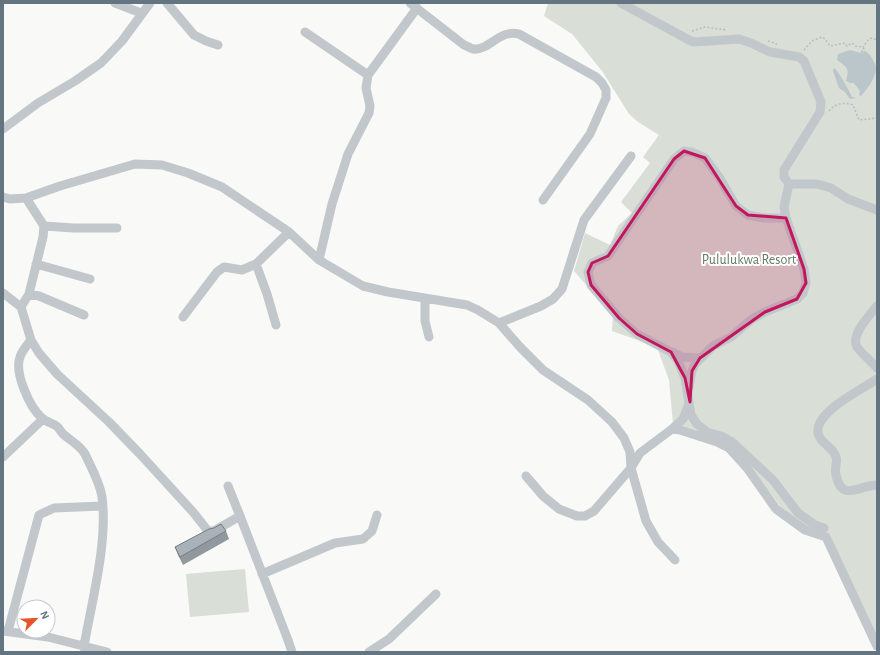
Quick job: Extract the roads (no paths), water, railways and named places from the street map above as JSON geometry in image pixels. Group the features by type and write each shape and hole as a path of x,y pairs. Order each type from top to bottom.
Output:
{"street":[{"path":"115,3 141,13"},
{"path":"3,129 38,103 75,81 101,62 122,40 150,3"},
{"path":"167,3 194,35 218,45"},
{"path":"621,3 694,42 739,39 751,42 770,52 799,57 804,61 821,102 820,112 784,170 784,177 789,184 784,207 786,218 804,270 806,283 803,293 797,299 770,309 752,319 731,337 712,346 700,358 692,371 689,386 691,414 697,424 707,432 721,436 732,442 773,480 798,513 815,525 824,528"},
{"path":"319,260 332,204 348,154 369,113 370,106 366,88 368,74 413,6 464,45 472,49 481,48 512,32 519,34 596,77 602,83 606,90 606,98 590,134 543,200"},
{"path":"304,32 368,74"},
{"path":"700,358 682,356 637,334 619,318 591,285 588,272 592,263 608,256 674,159 684,152 692,152 704,158 719,177 736,206 748,215 764,218 786,218"},
{"path":"499,323 541,306 553,299 562,289 584,220 631,156"},
{"path":"3,197 10,199 26,198 60,186 135,164 162,165 188,173 222,187 289,232 319,260 363,286 467,306 478,310 499,323 543,370 588,400 612,422 624,438 630,452 631,468 646,521 658,542 675,560"},
{"path":"789,184 817,184 831,188 848,199 877,210"},
{"path":"21,307 29,294 44,226 26,198"},
{"path":"44,226 117,228"},
{"path":"183,317 217,272 224,267 242,270 256,264 289,232"},
{"path":"36,264 90,280"},
{"path":"256,264 276,325"},
{"path":"3,293 21,307 31,340 39,353 58,374 109,422 140,454 193,512 208,531 214,531 240,516"},
{"path":"29,294 39,296 84,315"},
{"path":"425,298 425,321 429,337"},
{"path":"877,306 858,331 855,338 856,346 877,368"},
{"path":"31,340 19,359 19,368 23,386 32,407 43,419 59,428 79,446 84,453 100,489 104,530 84,649"},
{"path":"526,476 543,496 559,508 577,516 585,516 594,511 631,468 640,453 683,419 690,402 678,361 672,352"},
{"path":"877,379 840,402 824,416 819,424 818,432 820,440 833,451 836,458 835,473 843,490 849,492 867,486 877,485"},
{"path":"3,457 43,419"},
{"path":"672,429 680,430 717,442 729,448 747,468 776,509 804,530 826,537 877,646"},
{"path":"228,486 292,652"},
{"path":"102,506 54,508 39,515 5,631 48,637 84,649 107,652"},
{"path":"262,574 335,543 363,539 372,530 377,515"},
{"path":"371,652 389,639 436,594"}],"park label":[{"name":"Pululukwa Resort","path":"749,260"}]}
